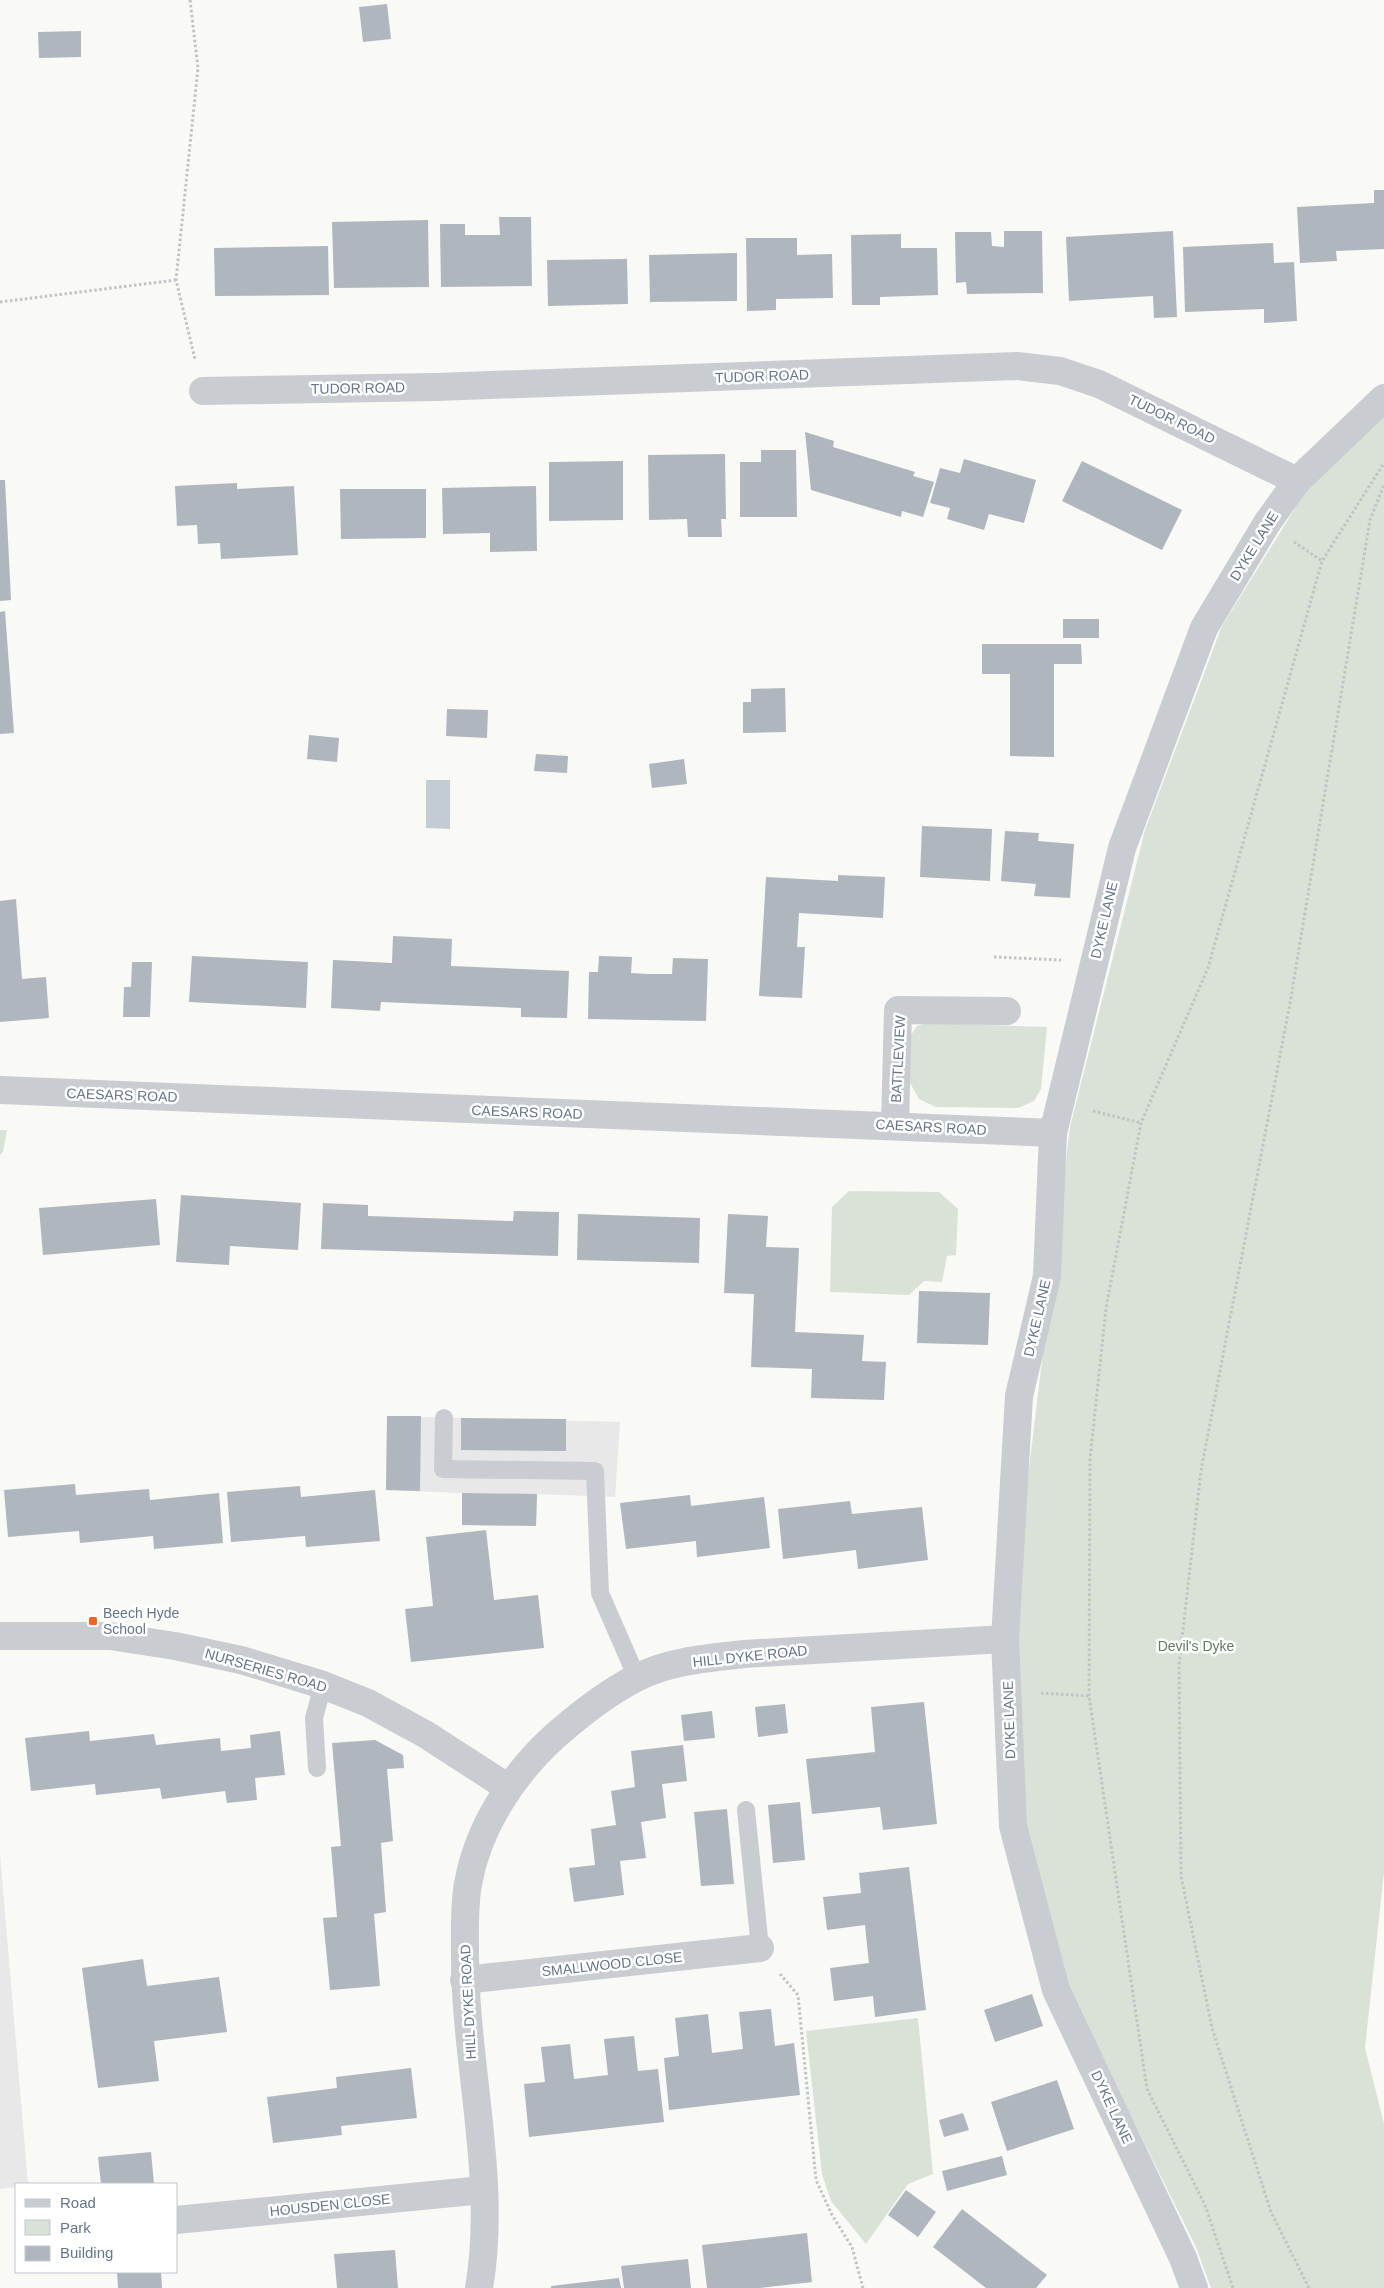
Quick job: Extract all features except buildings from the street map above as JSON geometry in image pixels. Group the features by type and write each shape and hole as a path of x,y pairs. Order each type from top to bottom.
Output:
{"street":[{"name":"TUDOR ROAD","path":"203,391 446,386 1017,366 1060,371 1099,384 1297,481"},
{"name":"DYKE LANE","path":"1194,2288 1183,2258 1056,1990 1013,1826 1005,1639 1019,1396 1047,1276 1054,1133 1122,848 1204,628 1267,523 1297,481 1384,398"},
{"name":"BATTLEVIEW","path":"895,1125 898,1010 1007,1011"},
{"name":"CAESARS ROAD","path":"0,1090 548,1113 895,1125 1054,1133"},
{"name":"NURSERIES ROAD","path":"0,1636 110,1636 176,1646 241,1660 323,1684 368,1703 425,1734 508,1787"},
{"name":"HILL DYKE ROAD","path":"479,2288 484,2237 483,2190 464,1980 465,1925 468,1884 477,1850 508,1787 544,1746 580,1714 636,1678 668,1666 720,1656 1005,1639"},
{"name":"SMALLWOOD CLOSE","path":"464,1980 760,1948"},
{"name":"HOUSDEN CLOSE","path":"178,2220 483,2190"}],"lane":[{"path":"444,1418 443,1469 595,1471 600,1592 636,1678"},
{"path":"317,1768 314,1718 323,1684"},
{"path":"746,1810 760,1948"}],"path":[{"path":"190,0 198,68 176,280 203,391"},
{"path":"0,302 176,280"},
{"path":"1233,2288 1205,2205 1147,2089 1089,1696 1090,1459 1106,1308 1141,1123 1208,968 1322,561 1384,462"},
{"path":"1309,2288 1271,2212 1212,2028 1181,1876 1180,1665 1201,1471 1290,1003 1370,520 1384,485"},
{"path":"994,957 1095,961"},
{"path":"1061,1104 1141,1123"},
{"path":"1008,1690 1089,1696"},
{"path":"760,1948 798,1995 816,2180 832,2214 852,2247 863,2288"}],"shaded area":[{"path":"426,780 450,780 450,829 426,828"},
{"path":"387,1416 620,1422 615,1497 537,1494 536,1526 462,1525 462,1493 386,1490"},
{"path":"0,1854 28,2183 15,2183 15,2187 0,2189"}],"green space":[{"name":"Devil's Dyke","path":"1384,408 1384,1872 1365,2048 1384,2124 1384,2288 1211,2288 1196,2247 1068,1989 1026,1822 1008,1644 1070,1127 1145,830 1222,626 1325,460"},
{"path":"926,1023 1047,1027 1041,1089 1034,1101 1018,1108 936,1107 919,1099 909,1081 911,1035 917,1026"},
{"path":"0,1130 7,1130 3,1152 0,1155"},
{"path":"849,1191 939,1192 958,1209 956,1255 947,1256 942,1282 924,1281 909,1295 830,1292 832,1207"},
{"path":"918,2018 933,2174 908,2184 866,2244 831,2201 822,2174 806,2031"}],"place":[{"name":"Beech Hyde School","path":"93,1621"}]}
